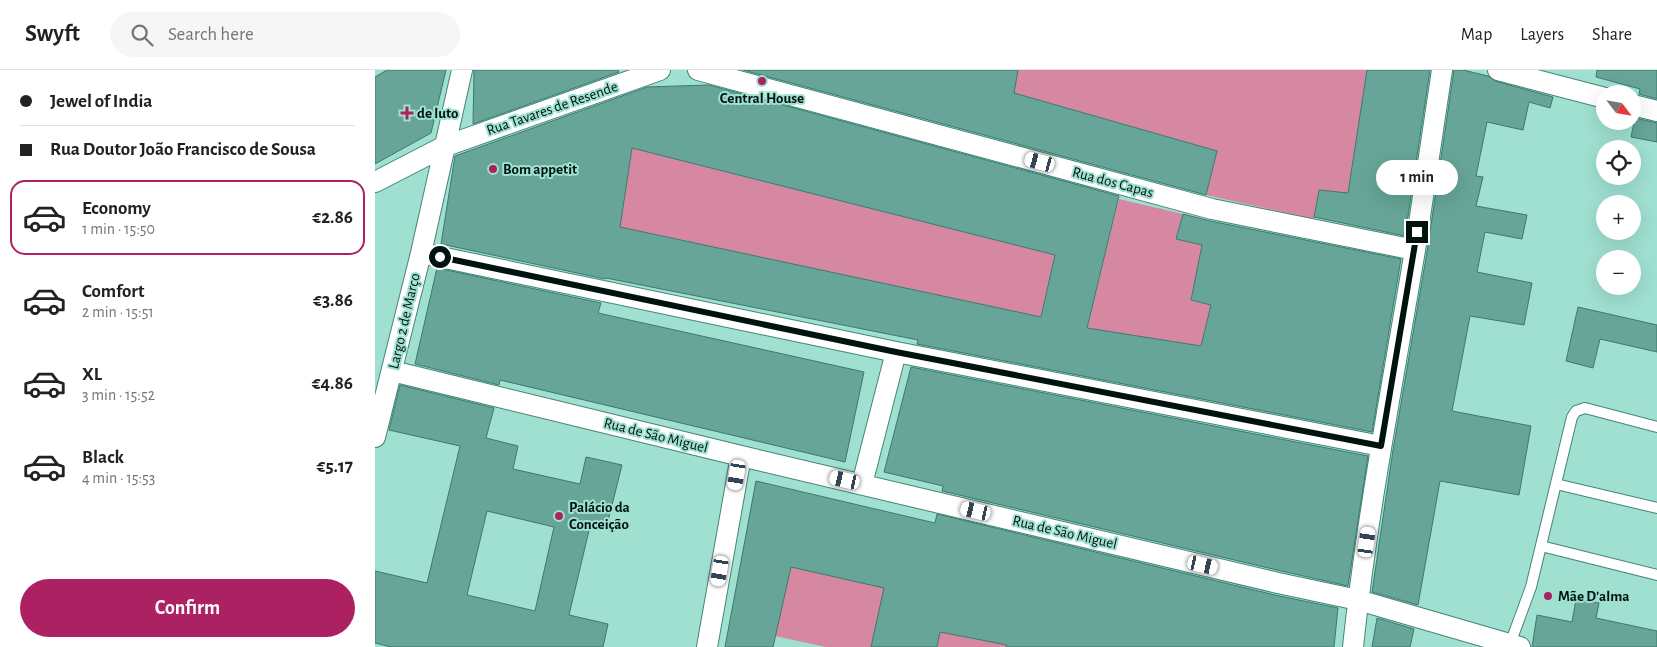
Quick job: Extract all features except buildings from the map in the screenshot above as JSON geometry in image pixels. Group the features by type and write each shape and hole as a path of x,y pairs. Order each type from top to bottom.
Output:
{"street":[{"name":"Largo 2 de Março","path":"375,437 421,253 443,147 462,70"},
{"name":"Rua Tavares de Resende","path":"375,182 443,147 660,70"},
{"name":"Rua dos Capas","path":"698,70 1212,209 1415,250"},
{"path":"1353,647 1358,600 1381,446 1415,250 1442,70"},
{"path":"1498,70 1596,96"},
{"path":"1641,107 1657,111"},
{"path":"421,253 896,352 1381,446"},
{"path":"862,484 896,352"},
{"name":"Rua de São Miguel","path":"393,371 741,456 1358,600 1515,646"},
{"path":"707,647 741,456"}],"lane":[{"path":"1515,646 1541,546 1571,416 1576,411 1585,408 1657,427"},
{"path":"1556,484 1657,508"},
{"path":"1541,546 1657,575"}],"shaded area":[{"path":"1018,70 1367,70 1348,193 1319,190 1314,219 1206,195 1217,151 1014,93"},
{"path":"632,148 1055,255 1041,317 620,227"},
{"path":"1119,199 1183,214 1176,239 1202,245 1191,299 1211,305 1201,346 1087,328"},
{"path":"891,558 871,647 826,647 775,636 791,567"},
{"path":"1013,613 1006,647 937,647 940,632 978,639"}],"place":[{"name":"Central House","path":"762,81"},
{"name":"de luto","path":"407,113"},
{"name":"Bom appetit","path":"493,169"},
{"name":"Palácio da Conceição","path":"559,516"},
{"name":"Mãe D’alma","path":"1548,596"}],"route":[{"path":"440,257 896,352 1381,446 1417,232"}]}
